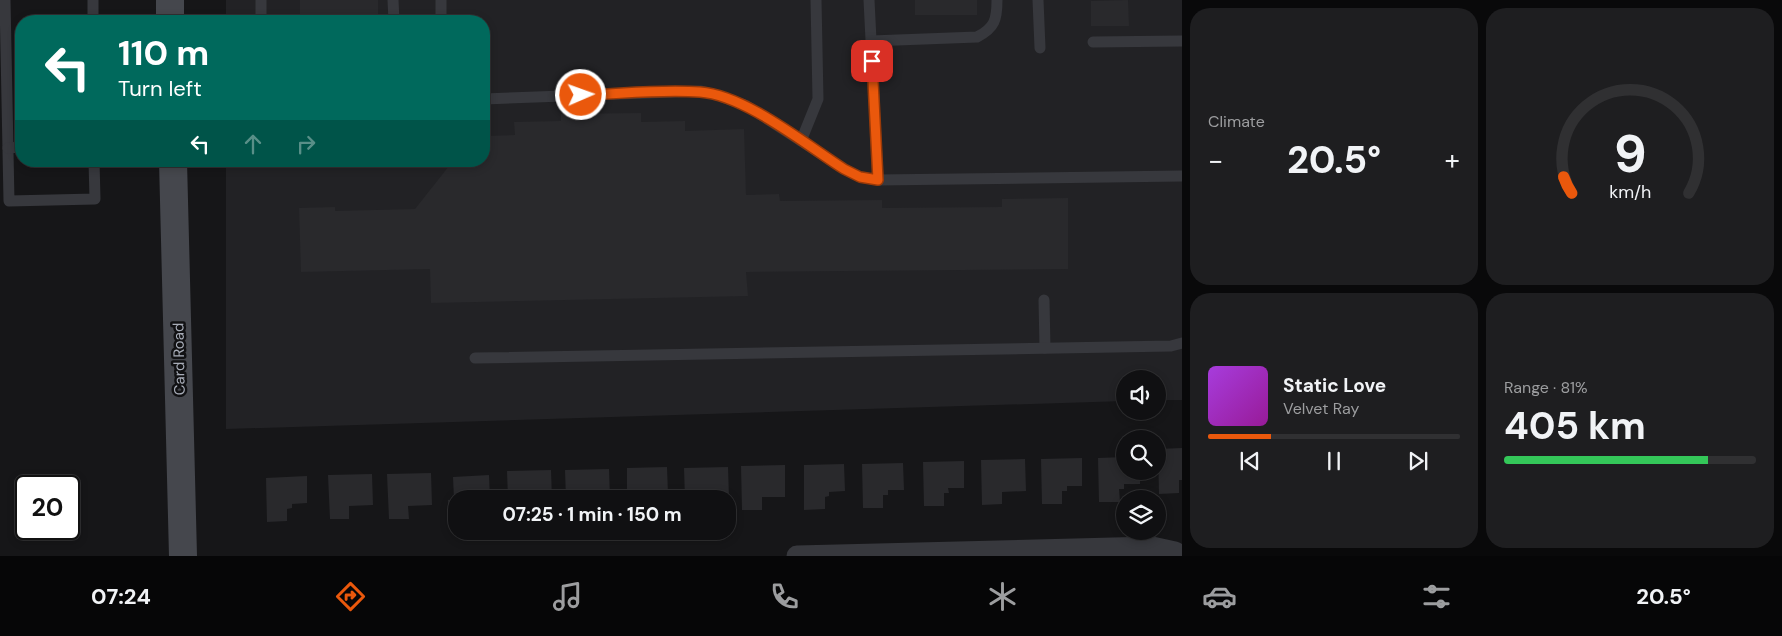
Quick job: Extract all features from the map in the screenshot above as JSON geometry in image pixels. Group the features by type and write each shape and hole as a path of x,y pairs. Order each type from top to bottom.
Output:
{"street":[{"path":"170,0 170,15"},
{"name":"Card Road","path":"174,167 183,556"},
{"path":"797,556 1152,547 1176,554"}],"lane":[{"path":"5,0 9,200 95,199 94,167"},
{"path":"93,0 93,15"},
{"path":"261,0 261,15"},
{"path":"393,0 394,15"},
{"path":"441,0 441,15"},
{"path":"801,141 818,99 816,0"},
{"path":"870,0 878,180"},
{"path":"871,41 977,37 988,30 997,16 997,0"},
{"path":"1038,0 1040,48"},
{"path":"1093,42 1182,41"},
{"path":"490,99 701,92 720,96 747,106 844,169 860,177 878,180 1182,176"},
{"path":"8,148 15,147"},
{"path":"1044,300 1045,348"},
{"path":"474,358 1171,346 1182,343"}],"shaded area":[{"path":"226,0 1182,0 1182,400 1166,400 1166,370 1116,370 1116,401 226,429 226,167 490,167 490,15 226,15"}],"building":[{"path":"300,0 378,0 378,15 300,15"},
{"path":"915,0 977,0 977,15 915,15"},
{"path":"1128,0 1129,26 1091,26 1091,1"},
{"path":"641,113 641,122 685,121 685,131 744,129 746,195 779,194 780,201 882,200 882,208 1002,207 1002,199 1068,198 1068,269 746,272 748,296 431,303 430,269 301,272 299,208 335,207 335,211 415,209 448,167 490,167 490,136 515,135 514,122 561,121 561,114"},
{"path":"1182,448 1182,480 1179,480 1179,493 1166,494 1166,490 1159,490 1159,480 1166,480 1166,449"},
{"path":"1116,457 1116,480 1140,480 1140,484 1124,484 1124,489 1116,490 1116,502 1099,502 1098,458"},
{"path":"1082,458 1082,486 1067,486 1067,491 1062,491 1062,504 1042,504 1041,459"},
{"path":"1025,459 1026,491 1002,492 1002,504 982,505 981,460"},
{"path":"964,461 964,488 948,488 949,493 944,493 944,506 924,506 923,462"},
{"path":"903,463 904,490 888,490 888,495 883,495 883,508 863,508 862,464"},
{"path":"844,464 845,491 829,492 829,496 825,497 825,509 804,510 804,465"},
{"path":"785,465 785,497 762,497 762,510 742,510 741,466"},
{"path":"667,467 668,490 627,490 627,468"},
{"path":"728,467 729,490 685,490 684,468"},
{"path":"609,469 610,490 566,490 565,470"},
{"path":"551,470 552,490 508,490 507,471"},
{"path":"431,473 432,505 408,506 409,519 389,519 387,474"},
{"path":"372,474 373,505 349,506 349,519 330,519 328,475"},
{"path":"489,475 490,490 454,490 453,477"},
{"path":"307,476 307,503 292,504 292,508 287,509 287,521 267,522 266,478"}],"route":[{"path":"581,95 701,92 720,96 747,106 844,169 860,177 878,180 872,61"}]}
